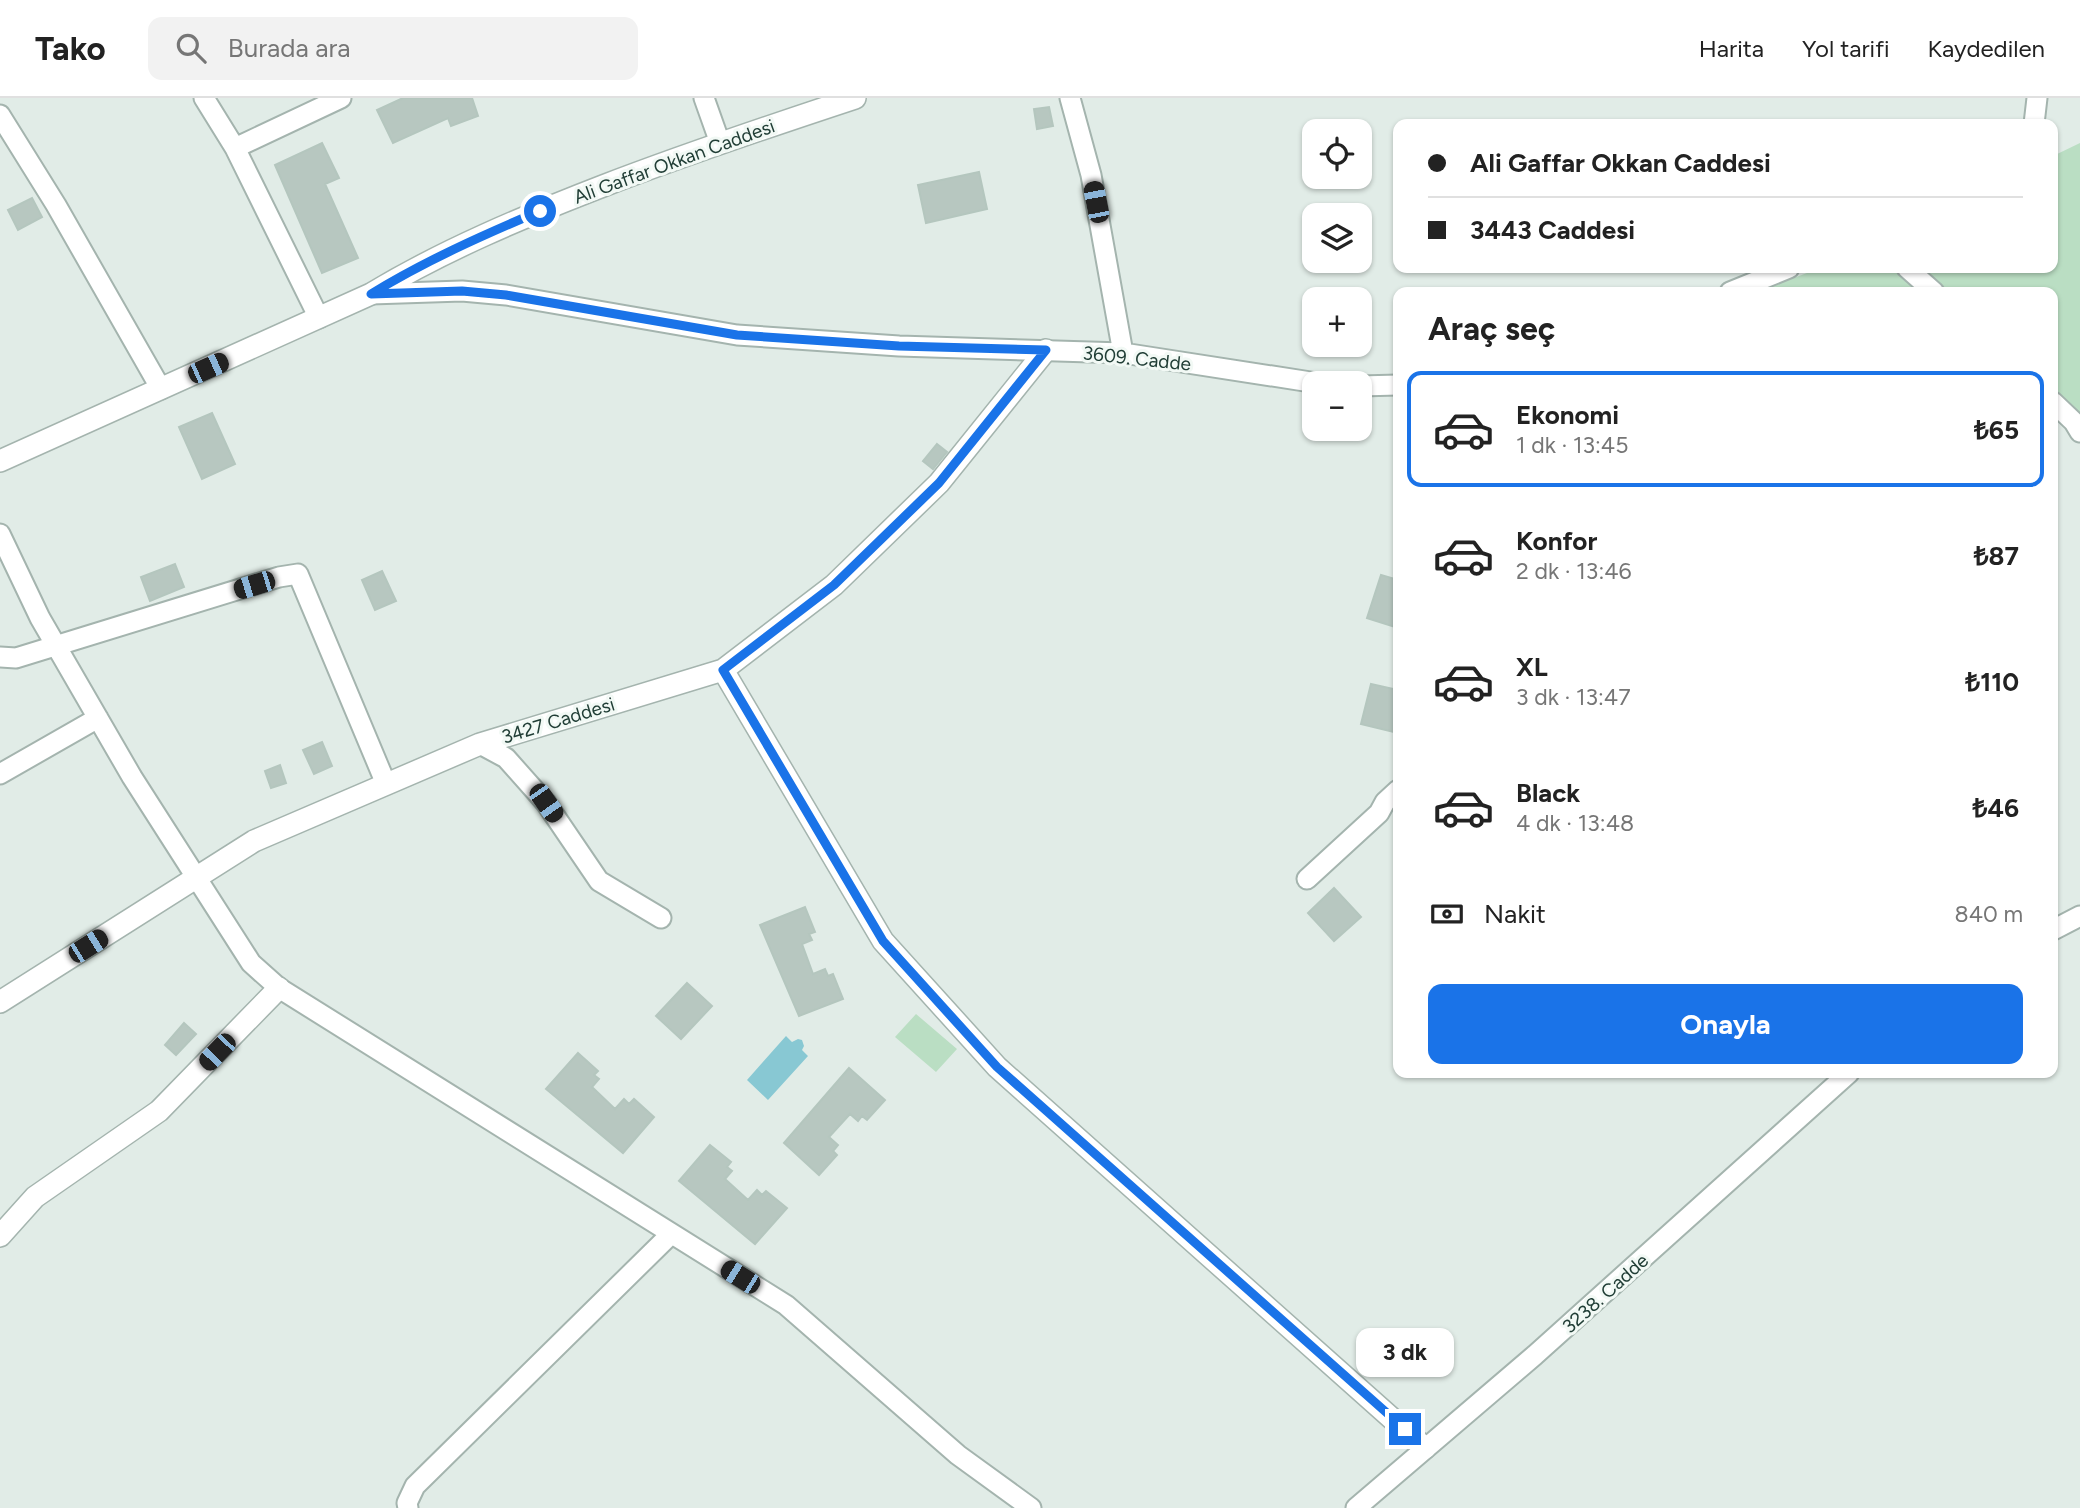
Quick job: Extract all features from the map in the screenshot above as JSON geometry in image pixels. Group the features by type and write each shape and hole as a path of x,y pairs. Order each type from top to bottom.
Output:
{"street":[{"path":"204,98 235,148 319,318"},
{"path":"235,148 341,98"},
{"path":"704,98 720,143"},
{"name":"Ali Gaffar Okkan Caddesi","path":"0,461 371,294 466,242 577,196 720,143 855,98"},
{"path":"1070,98 1091,175 1123,353"},
{"path":"2036,119 2037,98"},
{"path":"0,115 56,205 161,389"},
{"path":"1742,287 1777,273"},
{"path":"1913,273 1928,287"},
{"name":"3609. Cadde","path":"371,294 462,291 506,295 737,335 899,346 1123,353 1302,381"},
{"name":"3427 Caddesi","path":"0,1002 254,841 480,744 723,670 834,585 939,483 1046,350"},
{"path":"1372,386 1393,385"},
{"path":"2058,407 2080,432"},
{"path":"0,534 40,618 132,777 251,963 279,988 401,1066 530,1143 786,1305 958,1455 1031,1508"},
{"path":"0,657 16,658 279,577 298,574 386,784"},
{"path":"723,670 883,941 997,1067 1425,1448"},
{"path":"0,774 98,718"},
{"path":"480,744 506,758 546,803 599,881 661,918"},
{"path":"1307,879 1379,813 1393,795"},
{"path":"2058,927 2080,916"},
{"path":"0,1236 36,1197 159,1111 279,988"},
{"name":"3238. Cadde","path":"1356,1508 1535,1355 1843,1078"},
{"path":"408,1508 407,1503 415,1486 671,1234"}],"green space":[{"path":"2080,143 2080,417 2058,396 2058,287 1941,287 1925,273 2058,273 2058,154"},
{"path":"1807,273 1903,273 1918,287 1770,287"},
{"path":"916,1014 957,1049 936,1072 895,1037"}],"water":[{"path":"786,1036 792,1042 802,1040 802,1050 808,1056 768,1100 747,1080"}],"building":[{"path":"403,98 472,98 478,116 451,126 448,118 393,143 377,110"},
{"path":"1049,107 1053,126 1037,129 1034,109"},
{"path":"322,143 339,178 325,184 358,258 322,273 275,165"},
{"path":"979,172 987,209 926,223 918,185"},
{"path":"32,198 42,217 18,230 8,210"},
{"path":"212,413 235,464 202,479 179,427"},
{"path":"937,444 947,452 933,469 923,461"},
{"path":"175,564 184,587 150,601 141,577"},
{"path":"382,571 396,601 375,610 362,580"},
{"path":"1381,575 1393,579 1393,626 1367,618"},
{"path":"1371,684 1393,689 1393,732 1361,724"},
{"path":"322,742 332,766 314,774 303,750"},
{"path":"280,765 286,783 271,788 265,771"},
{"path":"1334,888 1361,917 1334,941 1308,913"},
{"path":"805,907 815,932 809,934 812,940 802,944 813,974 825,969 828,976 833,974 843,999 799,1016 760,925"},
{"path":"687,983 712,1006 681,1039 656,1016"},
{"path":"184,1023 196,1034 176,1055 165,1045"},
{"path":"578,1053 598,1071 594,1075 599,1079 592,1087 615,1109 624,1099 629,1104 634,1099 654,1117 623,1153 546,1089"},
{"path":"849,1068 885,1100 867,1120 862,1116 858,1121 850,1114 829,1137 838,1145 833,1151 837,1155 819,1175 784,1143"},
{"path":"710,1145 731,1162 727,1167 732,1171 725,1179 748,1200 757,1190 762,1195 766,1191 787,1208 755,1244 679,1181"}],"route":[{"path":"540,211 466,242 371,294 462,291 506,295 737,335 899,346 1046,350 939,483 834,585 723,670 883,941 997,1067 1405,1429"}]}
